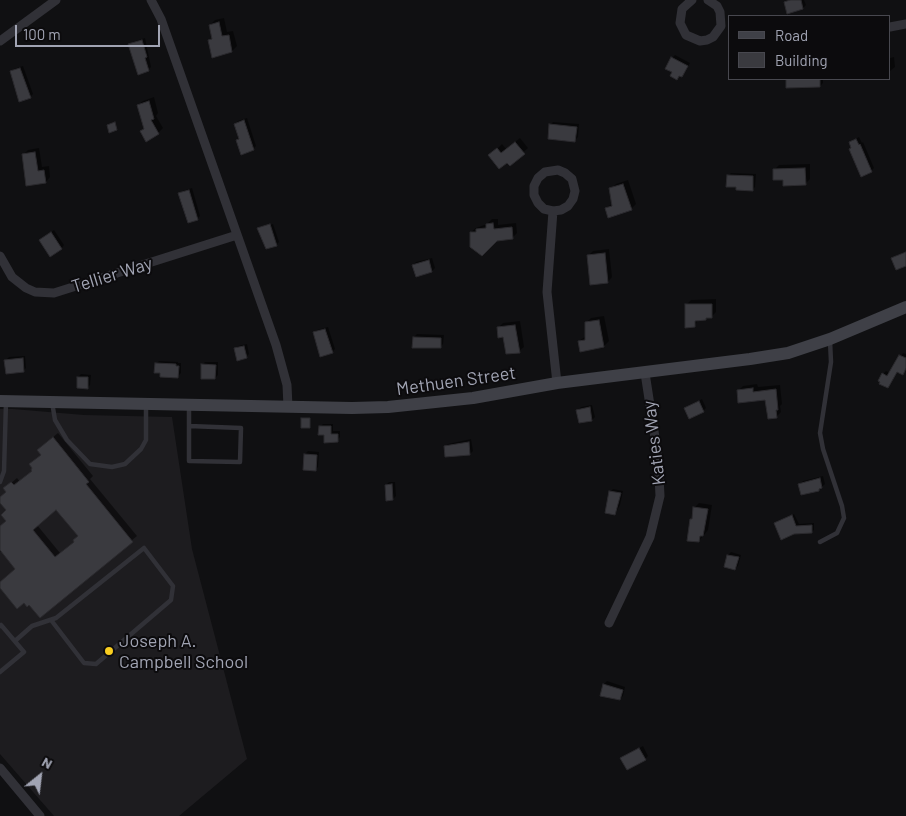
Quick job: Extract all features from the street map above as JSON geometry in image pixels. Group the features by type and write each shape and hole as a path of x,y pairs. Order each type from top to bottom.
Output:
{"street":[{"path":"0,41 56,0"},
{"path":"151,0 161,19 282,364 287,386 288,407"},
{"path":"692,0 682,9 680,23 686,36 693,39 707,40 725,27 717,6 708,0"},
{"path":"891,26 906,24"},
{"path":"558,170 572,179 575,191 573,199 568,206 553,212 544,209 538,203 534,195 534,186 544,172 558,170"},
{"path":"553,212 547,292 557,383"},
{"name":"Tellier Way","path":"0,256 12,277 26,288 36,292 54,293 237,235"},
{"name":"Methuen Street","path":"3,401 288,407 388,407 473,398 557,383 788,353 830,340 906,307"},
{"name":"Katies Way","path":"609,623 650,537 660,496 658,458 645,372"},
{"path":"0,768 40,816"}],"lane":[{"path":"820,542 837,533 844,518 842,506 823,450 820,433 831,362 830,340"},
{"path":"0,482 4,471 3,401"},
{"path":"51,401 55,420 67,440 90,464 112,467 126,464 144,445 146,440 146,403"},
{"path":"189,404 189,426 189,461 240,462 241,428 189,426"},
{"path":"15,641 32,626 50,620 56,618 144,548 173,586 171,600 96,664 84,663 50,620"},
{"path":"0,626 2,625 24,652 0,672"}],"shaded area":[{"name":"Joseph A. Campbell School","path":"0,409 84,415 172,417 192,549 247,759 179,816 54,816 0,754"}],"building":[{"path":"801,0 803,9 787,14 784,2"},
{"path":"219,22 222,36 229,35 232,52 212,58 208,40 212,39 209,25"},
{"path":"142,40 149,71 138,75 128,44"},
{"path":"671,57 688,66 682,77 679,76 677,80 670,76 672,72 665,69"},
{"path":"20,68 31,98 19,102 10,71"},
{"path":"786,80 820,80 820,87 786,88"},
{"path":"149,101 154,119 151,120 159,134 146,142 140,131 144,129 137,105"},
{"path":"244,120 254,150 241,155 236,140 239,139 234,124"},
{"path":"115,122 117,130 109,133 107,125"},
{"path":"549,124 577,127 575,142 548,139"},
{"path":"856,139 872,172 861,177 849,149 851,148 849,142"},
{"path":"515,142 525,154 510,166 507,163 499,169 488,155 497,148 501,153"},
{"path":"35,152 38,171 44,170 46,183 26,186 22,154"},
{"path":"805,168 806,185 783,186 783,180 773,180 773,169"},
{"path":"727,175 753,176 753,191 736,190 736,187 726,187"},
{"path":"623,184 632,210 608,218 605,208 612,206 609,188"},
{"path":"189,190 198,220 188,223 178,193"},
{"path":"493,223 494,229 512,227 513,239 497,241 482,256 470,247 470,232 476,232 476,229 486,228 486,224"},
{"path":"270,224 277,246 266,249 257,228"},
{"path":"51,232 62,249 50,257 39,240"},
{"path":"906,252 906,266 896,270 891,258"},
{"path":"605,253 608,283 590,285 587,255"},
{"path":"429,260 432,272 416,277 412,265"},
{"path":"685,304 712,304 712,318 695,321 695,327 685,328"},
{"path":"599,320 604,347 580,352 578,341 585,340 585,322"},
{"path":"515,325 520,353 506,354 503,337 498,338 497,327"},
{"path":"325,329 333,353 320,357 313,332"},
{"path":"413,337 441,338 441,348 412,348"},
{"path":"244,346 247,358 237,361 234,348"},
{"path":"899,355 906,358 906,368 903,375 897,372 888,388 879,384 880,382 878,381 882,373 887,376"},
{"path":"23,358 24,372 6,374 4,360"},
{"path":"155,363 176,364 176,366 179,366 178,378 160,377 160,373 154,373"},
{"path":"201,364 216,365 215,379 201,379"},
{"path":"77,377 88,377 88,389 77,388"},
{"path":"753,388 753,392 776,389 777,418 768,419 765,400 738,403 737,390"},
{"path":"699,401 704,412 689,419 684,408"},
{"path":"590,407 592,421 579,423 576,410"},
{"path":"301,418 310,418 310,428 301,428"},
{"path":"319,426 331,426 331,434 338,434 338,442 324,443 324,435 318,435"},
{"path":"53,437 89,482 86,484 133,542 40,618 29,605 27,607 24,603 17,609 0,588 0,582 15,569 0,550 0,526 6,521 1,515 6,510 0,503 0,497 6,492 3,488 11,482 14,485 32,471 29,464 41,455 37,450","holes":["56,510 78,536 73,540 74,542 55,557 33,530"]},
{"path":"469,442 470,455 445,457 444,446"},
{"path":"304,454 317,455 316,471 303,470"},
{"path":"820,478 822,488 819,491 801,495 798,484"},
{"path":"392,484 393,500 386,501 385,485"},
{"path":"609,491 621,493 615,515 605,513"},
{"path":"693,507 708,509 703,536 700,536 699,542 687,541"},
{"path":"792,515 796,526 812,525 812,533 794,534 781,540 774,523"},
{"path":"727,555 739,557 735,570 724,567"},
{"path":"603,684 623,690 620,700 600,696"},
{"path":"639,748 646,760 627,770 620,758"}],"place":[{"name":"Joseph A. Campbell School","path":"109,651"}]}
